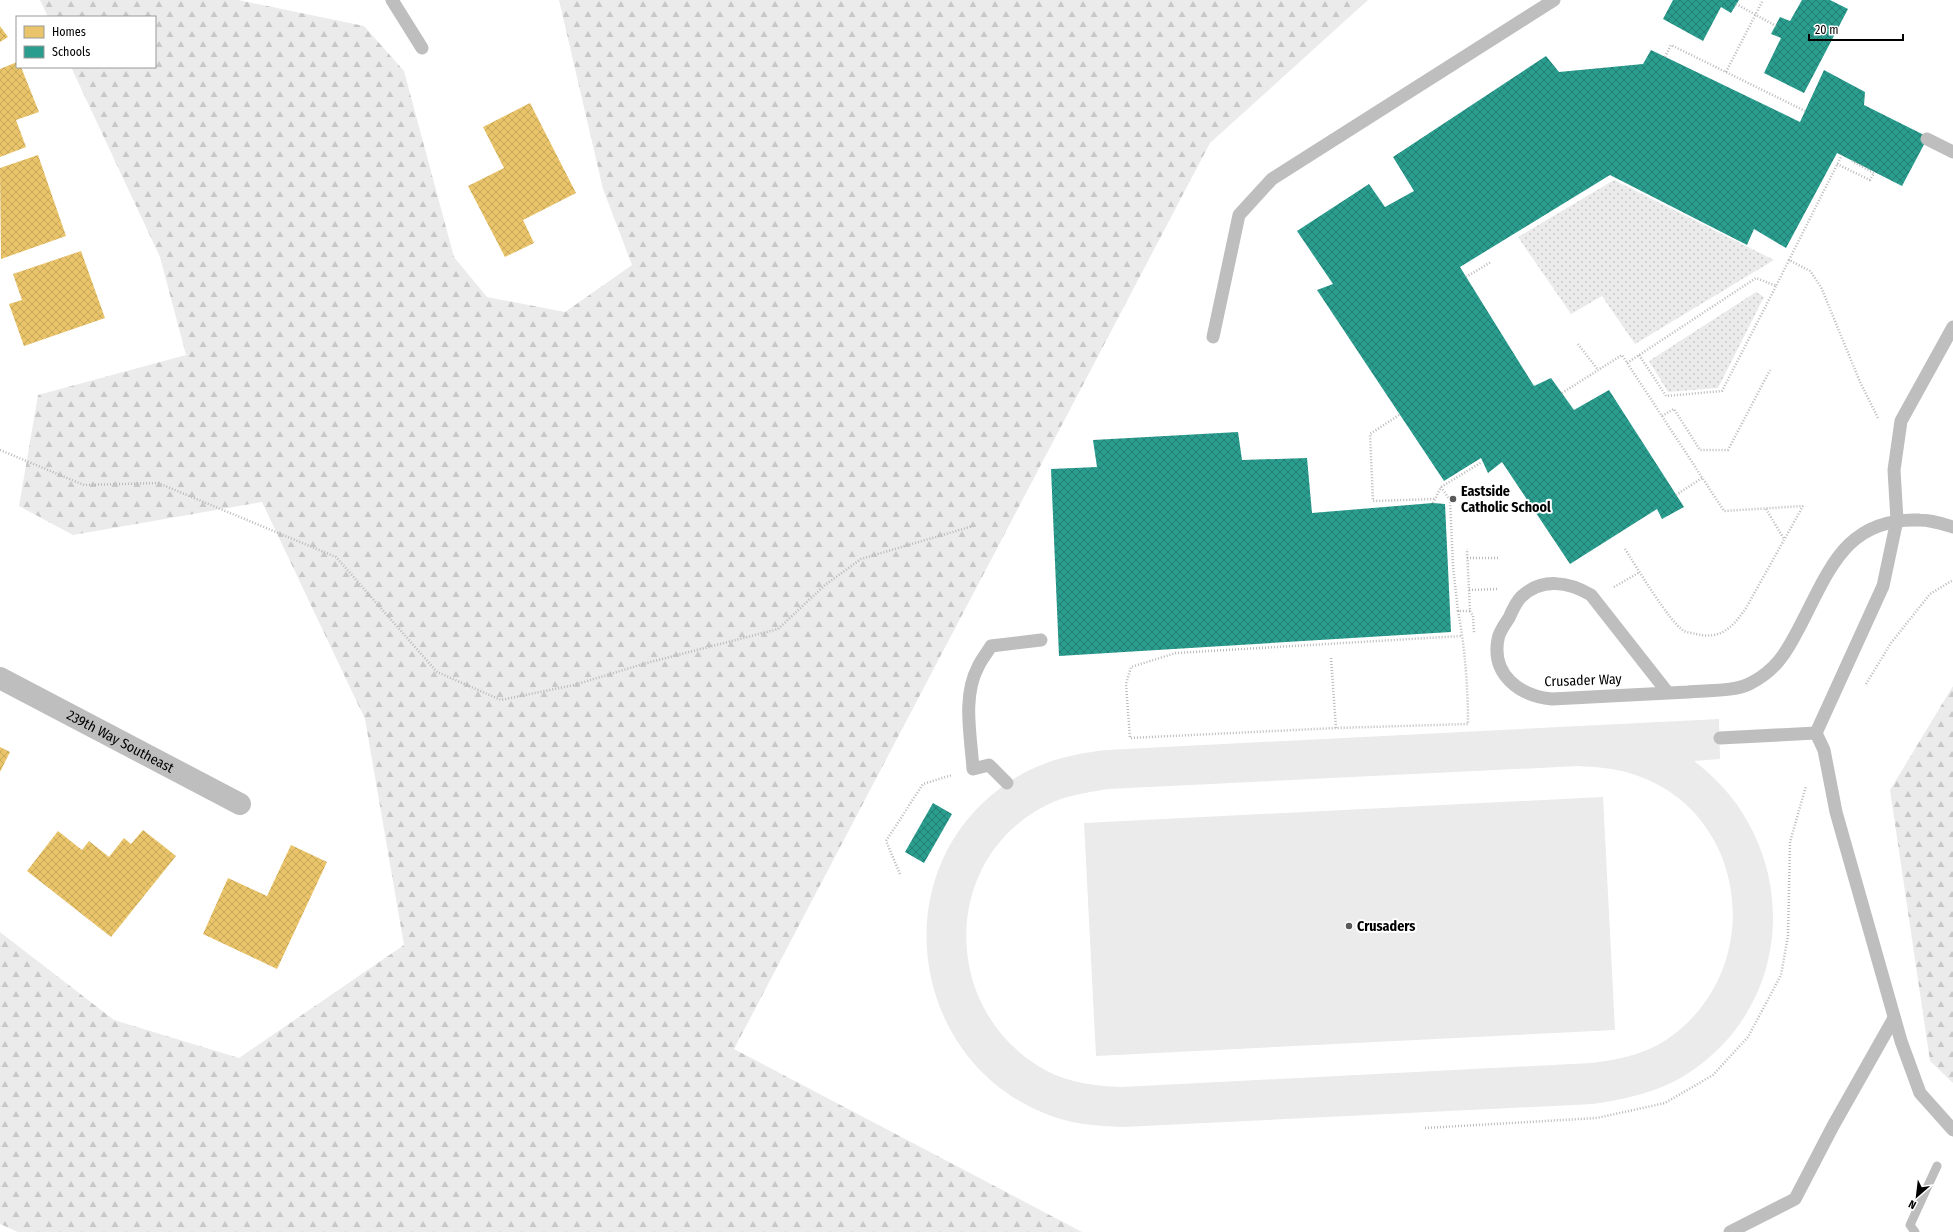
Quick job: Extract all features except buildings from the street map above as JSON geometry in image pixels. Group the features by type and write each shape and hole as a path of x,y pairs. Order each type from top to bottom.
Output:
{"street":[{"name":"239th Way Southeast","path":"0,678 240,804"}],"lane":[{"path":"392,0 422,48"},
{"path":"1213,336 1239,215 1272,179 1554,0"},
{"path":"1927,139 1953,152"},
{"path":"1953,327 1901,421 1894,470 1897,520 1883,586 1816,733 1824,750 1836,812 1894,1018 1920,1093 1953,1130"},
{"name":"Crusader Way","path":"1668,693 1591,595 1578,587 1563,583 1547,583 1532,588 1520,597 1498,638 1497,654 1502,669 1510,682 1522,692 1536,697 1552,699 1668,693 1737,687 1749,684 1770,672 1786,653 1835,560 1851,541 1872,527 1897,520 1922,520 1953,527"},
{"path":"1007,783 989,765 974,769 969,714 970,695 977,667 991,646 1041,640"},
{"path":"1720,738 1816,733"},
{"path":"1730,1232 1795,1199 1833,1126 1894,1018"}],"path":[{"path":"1726,72 1763,0"},
{"path":"1736,4 1776,26"},
{"path":"1665,57 1671,46 1805,111"},
{"path":"1639,355 1666,396 1722,391 1842,155"},
{"path":"1837,164 1870,180 1874,173 1852,161"},
{"path":"1789,260 1810,271 1821,287 1860,382 1880,424"},
{"path":"1466,277 1491,262"},
{"path":"1627,363 1756,278 1776,286"},
{"path":"1578,344 1598,370"},
{"path":"1562,393 1622,355 1724,511 1803,506 1746,608 1738,620 1717,636 1703,636 1684,631 1673,620 1625,549"},
{"path":"1662,416 1674,409 1700,450 1728,450 1770,370"},
{"path":"1400,414 1370,434 1373,501 1435,499"},
{"path":"0,450 84,485 158,483 336,557 437,672 501,700 574,685 643,664 778,628 825,585 860,559 973,526"},
{"path":"1433,503 1441,487 1482,462"},
{"path":"1676,495 1702,478"},
{"path":"1441,487 1450,500 1453,566 1461,636 1468,699 1468,724 1336,728 1130,738 1126,684 1130,667 1176,653 1461,636"},
{"path":"1766,509 1785,539"},
{"path":"1467,549 1470,611 1473,616 1475,639"},
{"path":"1467,558 1498,558"},
{"path":"1612,588 1640,572"},
{"path":"1864,687 1891,643 1930,594 1953,580"},
{"path":"1469,590 1500,589"},
{"path":"1458,611 1470,611"},
{"path":"1331,658 1336,728"},
{"path":"1425,1128 1597,1118 1665,1103 1713,1075 1748,1037 1781,976 1788,936 1790,842 1812,766 1824,750"},
{"path":"900,874 886,841 923,784 974,769"}],"green space":[{"path":"40,0 238,0 364,26 404,71 454,257 487,297 565,312 632,265 603,189 559,0 1368,0 1210,143 734,1049 1082,1232 18,1232 0,1224 0,932 114,1020 239,1058 404,945 365,719 262,502 73,535 19,506 38,395 186,355 160,257 71,68 156,68 156,16 48,16"},
{"path":"1614,180 1774,260 1635,344 1602,296 1571,314 1518,237"},
{"path":"1756,292 1764,297 1718,388 1668,392 1649,361"},
{"path":"1953,686 1953,1083 1930,1061 1890,790"},
{"path":"1719,719 1720,759 1694,761 1729,794 1754,833 1768,876 1773,920 1767,964 1751,1005 1724,1043 1687,1074 1665,1086 1618,1100 1593,1104 1123,1127 1082,1124 1057,1118 1007,1093 968,1057 942,1012 928,963 928,912 942,862 969,817 1012,780 1023,773 1057,759 1106,750","holes":["1578,766 1623,771 1670,792 1700,820 1721,855 1732,894 1731,934 1721,974 1699,1010 1666,1040 1648,1050 1620,1058 1591,1063 1121,1087 1102,1086 1073,1081 1045,1070 1009,1043 984,1009 970,970 966,930 973,890 991,854 1019,823 1058,800 1083,793 1108,789"]},
{"name":"Crusaders","path":"1603,797 1615,1030 1096,1056 1084,823"}],"waterway":[{"path":"1915,1232 1910,1225 1937,1166"}],"place":[{"name":"Eastside Catholic School","path":"1453,499"},
{"name":"Crusaders","path":"1349,926"}]}
